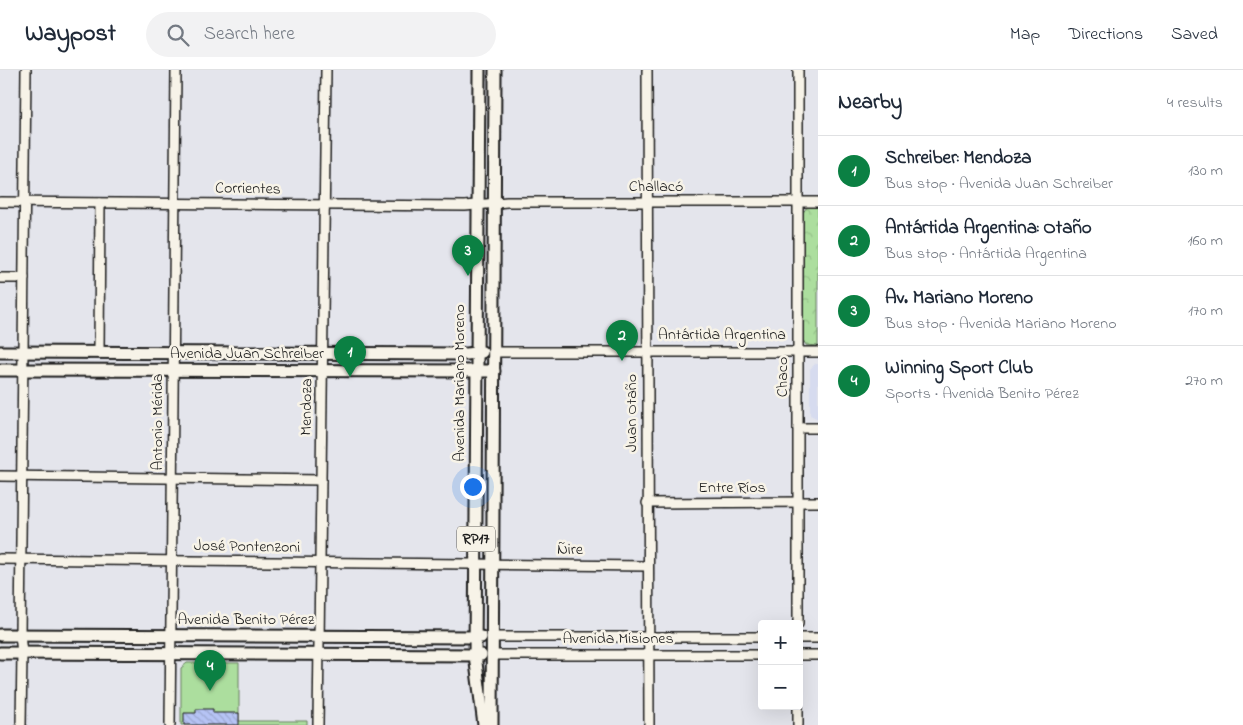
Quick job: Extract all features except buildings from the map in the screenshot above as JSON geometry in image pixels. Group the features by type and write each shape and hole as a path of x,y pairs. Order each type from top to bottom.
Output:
{"main road":[{"name":"Avenida Mariano Moreno","path":"479,70 475,654 484,725"},
{"name":"Avenida Mariano Moreno","path":"492,725 496,70"},
{"name":"Avenida Juan Schreiber","path":"0,352 477,353"},
{"name":"Antártida Argentina","path":"477,353 494,352"},
{"name":"Avenida Juan Schreiber","path":"0,370 494,371"},
{"name":"Avenida Benito Pérez","path":"0,635 492,637"},
{"name":"Avenida Benito Pérez","path":"0,653 475,654"},
{"name":"Avenida Misiones","path":"475,654 492,655"}],"street":[{"path":"21,725 22,653 20,635 26,70"},
{"name":"Antonio Mérida","path":"170,725 176,70"},
{"name":"Mendoza","path":"318,725 326,70"},
{"name":"Juan Otaño","path":"647,70 647,655 649,725"},
{"name":"Chaco","path":"798,70 798,620"},
{"name":"Corrientes","path":"0,202 478,206 495,203"},
{"name":"Challacó","path":"495,203 818,202"},
{"path":"99,351 100,203"},
{"path":"0,278 24,278"},
{"name":"Antártida Argentina","path":"494,352 818,352"},
{"path":"798,428 818,428"},
{"path":"0,476 321,480"},
{"name":"Entre Ríos","path":"647,503 818,502"},
{"name":"José Pontenzoni","path":"0,559 493,564"},
{"name":"Ñire","path":"493,564 647,566"},
{"name":"Avenida Misiones","path":"492,637 758,638"},
{"path":"803,638 818,638"},
{"name":"Avenida Misiones","path":"492,655 758,655"},
{"path":"803,655 818,655"},
{"path":"798,710 798,725"}],"shaded area":[{"path":"815,364 818,364 818,419 810,415 810,369"}],"green space":[{"path":"807,207 818,207 818,346 806,345 803,340 802,214"},
{"path":"187,663 239,663 239,721 307,721 307,725 181,725 181,668"}],"place":[{"name":"Av. Mariano Moreno","path":"468,276"},
{"name":"Antártida Argentina: Otaño","path":"622,361"},
{"name":"Schreiber: Mendoza","path":"350,377"},
{"name":"Winning Sport Club","path":"210,691"}]}
